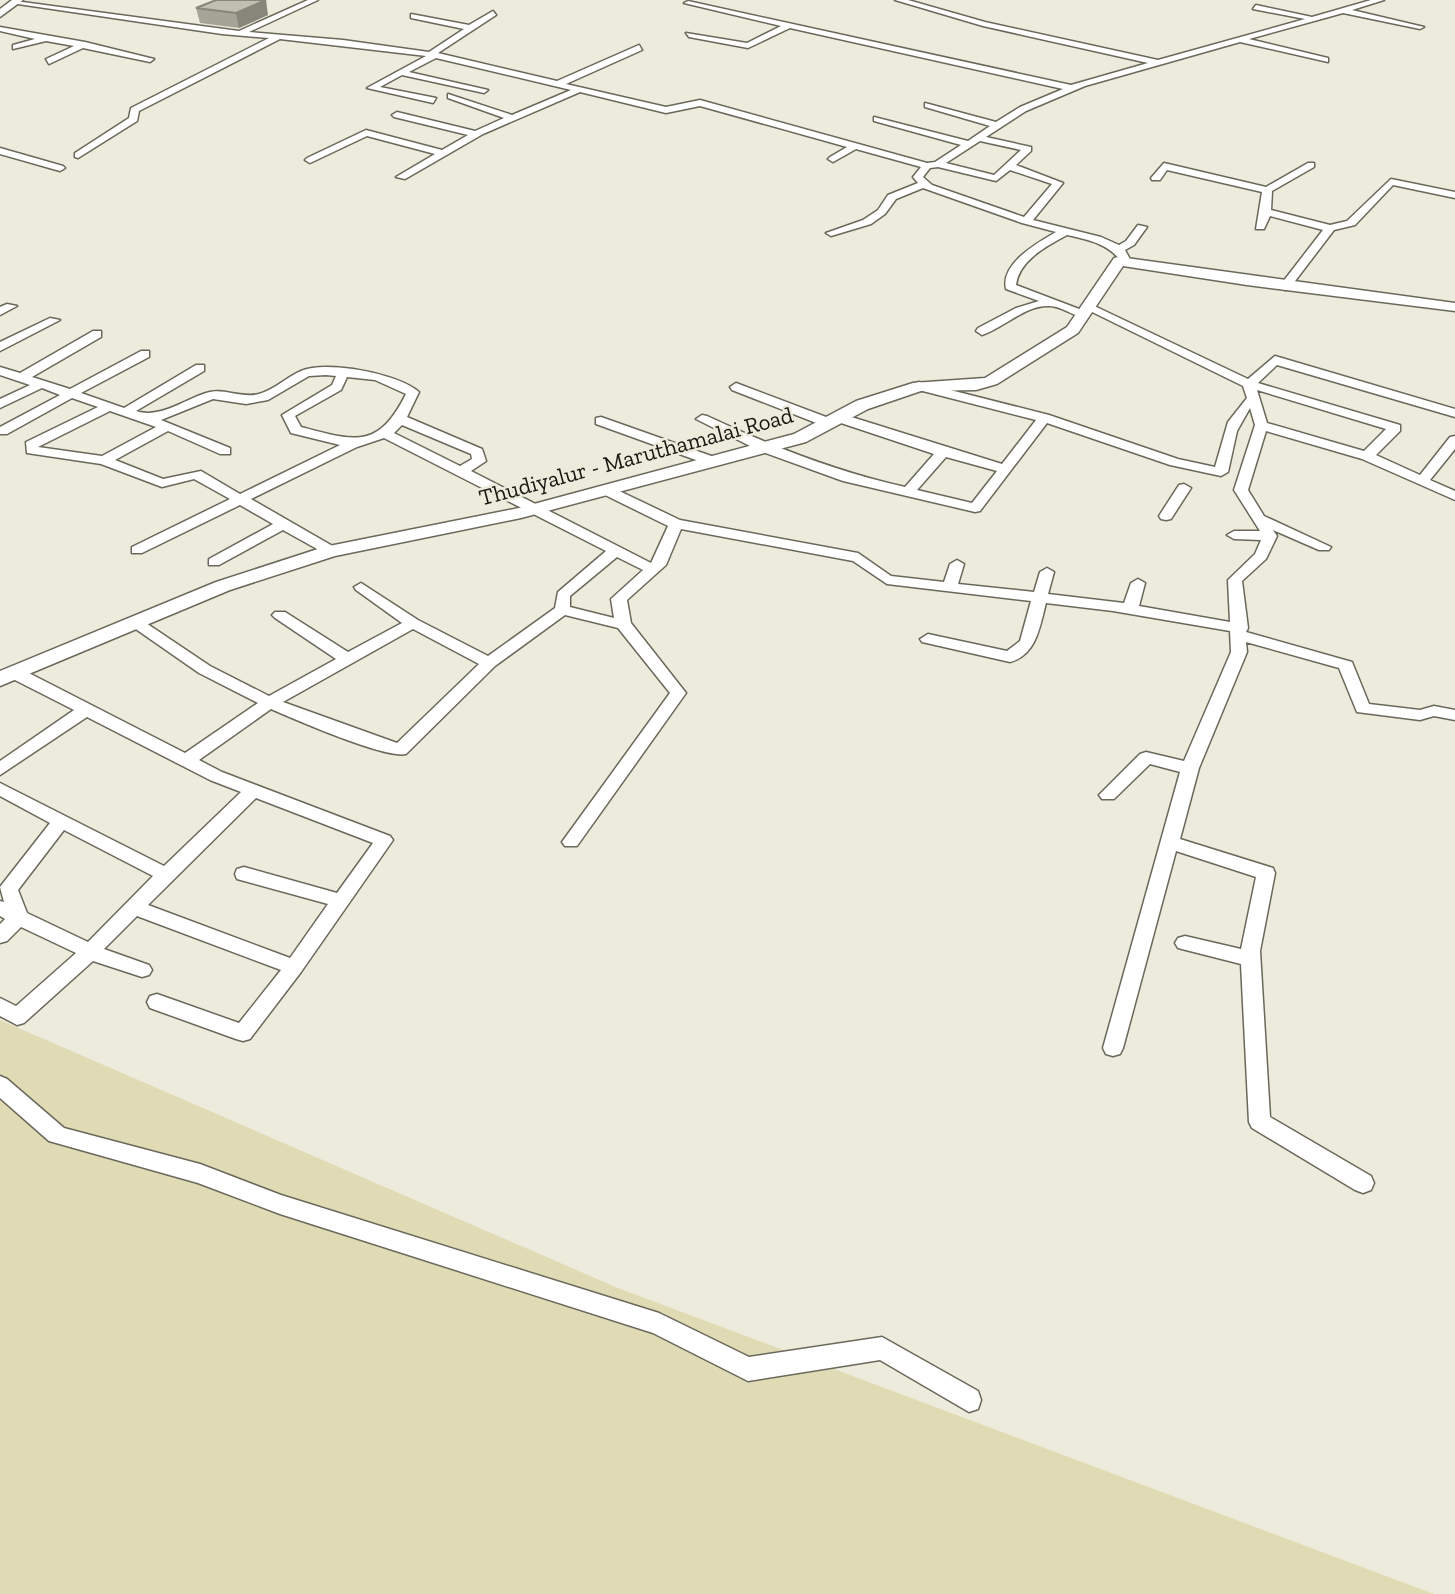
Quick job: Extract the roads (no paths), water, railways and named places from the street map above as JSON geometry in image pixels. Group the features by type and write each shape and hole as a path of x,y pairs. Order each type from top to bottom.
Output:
{"main road":[{"path":"0,14 16,1"},
{"path":"1123,255 1285,286 1455,307"},
{"name":"Thudiyalur - Maruthamalai Road","path":"8,676 223,586 331,551 537,509 765,448 800,438 862,405 919,386 976,385 990,381 1073,330 1123,255"}],"street":[{"path":"239,33 314,0"},
{"path":"900,0 982,24 1108,49 1156,62"},
{"path":"1343,0 1364,4"},
{"path":"1142,227 1123,255 1066,230 1026,220 924,184 918,177 1023,109 1071,88 1380,0"},
{"path":"16,1 239,33 343,42 433,55 666,110 700,103 992,178 1011,167 1028,149 979,138"},
{"path":"688,2 1071,88"},
{"path":"1256,7 1312,18"},
{"path":"1340,11 1420,27"},
{"path":"433,100 372,88 404,73 493,13"},
{"path":"414,16 471,28"},
{"path":"689,35 748,46 792,24"},
{"path":"0,29 150,59"},
{"path":"1265,33 1288,39"},
{"path":"16,47 50,37"},
{"path":"78,155 134,119 134,110 278,37"},
{"path":"1241,40 1325,60"},
{"path":"1299,43 1334,52"},
{"path":"49,61 85,44"},
{"path":"558,84 639,48"},
{"path":"404,73 484,90"},
{"path":"401,177 440,152 578,90"},
{"path":"451,96 512,118"},
{"path":"928,104 998,126"},
{"path":"397,115 477,134"},
{"path":"877,119 969,145"},
{"path":"310,160 366,134 440,152"},
{"path":"833,159 856,145"},
{"path":"0,151 60,168"},
{"path":"1156,178 1164,166 1267,190 1311,165"},
{"path":"1011,167 1058,183 1026,220"},
{"path":"1266,212 1330,228 1351,223 1391,182 1455,195"},
{"path":"831,233 853,229 886,211 892,197 924,184"},
{"path":"1260,227 1266,212 1267,190"},
{"path":"1285,286 1330,228"},
{"path":"1066,230 1038,247 1010,280 1010,287 1046,303 1086,310 1251,391 1395,428 1367,456"},
{"path":"982,331 1020,310 1046,303"},
{"path":"0,347 54,320"},
{"path":"22,378 97,334"},
{"path":"2,431 145,354"},
{"path":"919,386 1044,418 1175,462 1221,472 1228,436 1241,407 1275,360 1455,413"},
{"path":"126,412 200,368"},
{"path":"0,371 167,426 225,451"},
{"path":"149,420 212,395 246,400 264,397 306,373 344,373 377,377 413,392 400,419 386,434"},
{"path":"344,373 337,387 288,415 296,430 352,444"},
{"path":"0,404 41,384"},
{"path":"736,387 834,420 1004,469"},
{"path":"1251,391 1261,425 1241,490 1270,536"},
{"path":"109,407 31,445 32,450 104,460 162,483 197,474 331,551"},
{"path":"702,419 765,448 848,478 975,508 1004,469 1022,452 1044,418"},
{"path":"400,419 477,452 479,461 461,471"},
{"path":"601,421 712,461"},
{"path":"1261,425 1367,456 1455,496"},
{"path":"104,460 167,426"},
{"path":"136,550 352,444 375,435 386,434 652,569"},
{"path":"1423,480 1455,440"},
{"path":"908,492 943,452"},
{"path":"1166,516 1184,488"},
{"path":"606,491 676,524 858,557 887,580 949,589 1040,596 1130,609 1240,631 1346,665 1363,708 1420,715 1434,711 1455,715"},
{"path":"1258,518 1324,547"},
{"path":"214,562 283,524"},
{"path":"571,842 678,693 624,625 619,599 661,562 676,524"},
{"path":"1234,535 1270,536"},
{"path":"1113,1048 1190,768 1239,652 1240,631 1235,580 1261,556 1270,536"},
{"path":"562,610 563,595 614,552"},
{"path":"949,589 957,564"},
{"path":"928,639 1010,657 1027,643 1047,572"},
{"path":"1130,609 1138,583"},
{"path":"361,587 414,623 489,663"},
{"path":"135,622 215,676 348,735 400,750 489,663 562,610 624,625"},
{"path":"280,615 347,659"},
{"path":"186,761 272,701 414,623"},
{"path":"8,676 86,710 186,761 253,790 384,840 294,967 243,1033 157,1002"},
{"path":"0,769 86,710"},
{"path":"1108,795 1146,758 1190,768"},
{"path":"0,789 166,875"},
{"path":"0,1006 17,1017 90,952 253,790"},
{"path":"19,917 8,889 61,821"},
{"path":"1170,842 1266,873 1251,959 1260,1122 1363,1183"},
{"path":"244,874 341,901"},
{"path":"134,907 294,967"},
{"path":"0,908 90,952 142,970"},
{"path":"0,936 19,917"},
{"path":"1185,943 1251,959"},
{"path":"0,1085 57,1135 200,1174 280,1204 659,1324 748,1369 882,1348 969,1400"}]}
